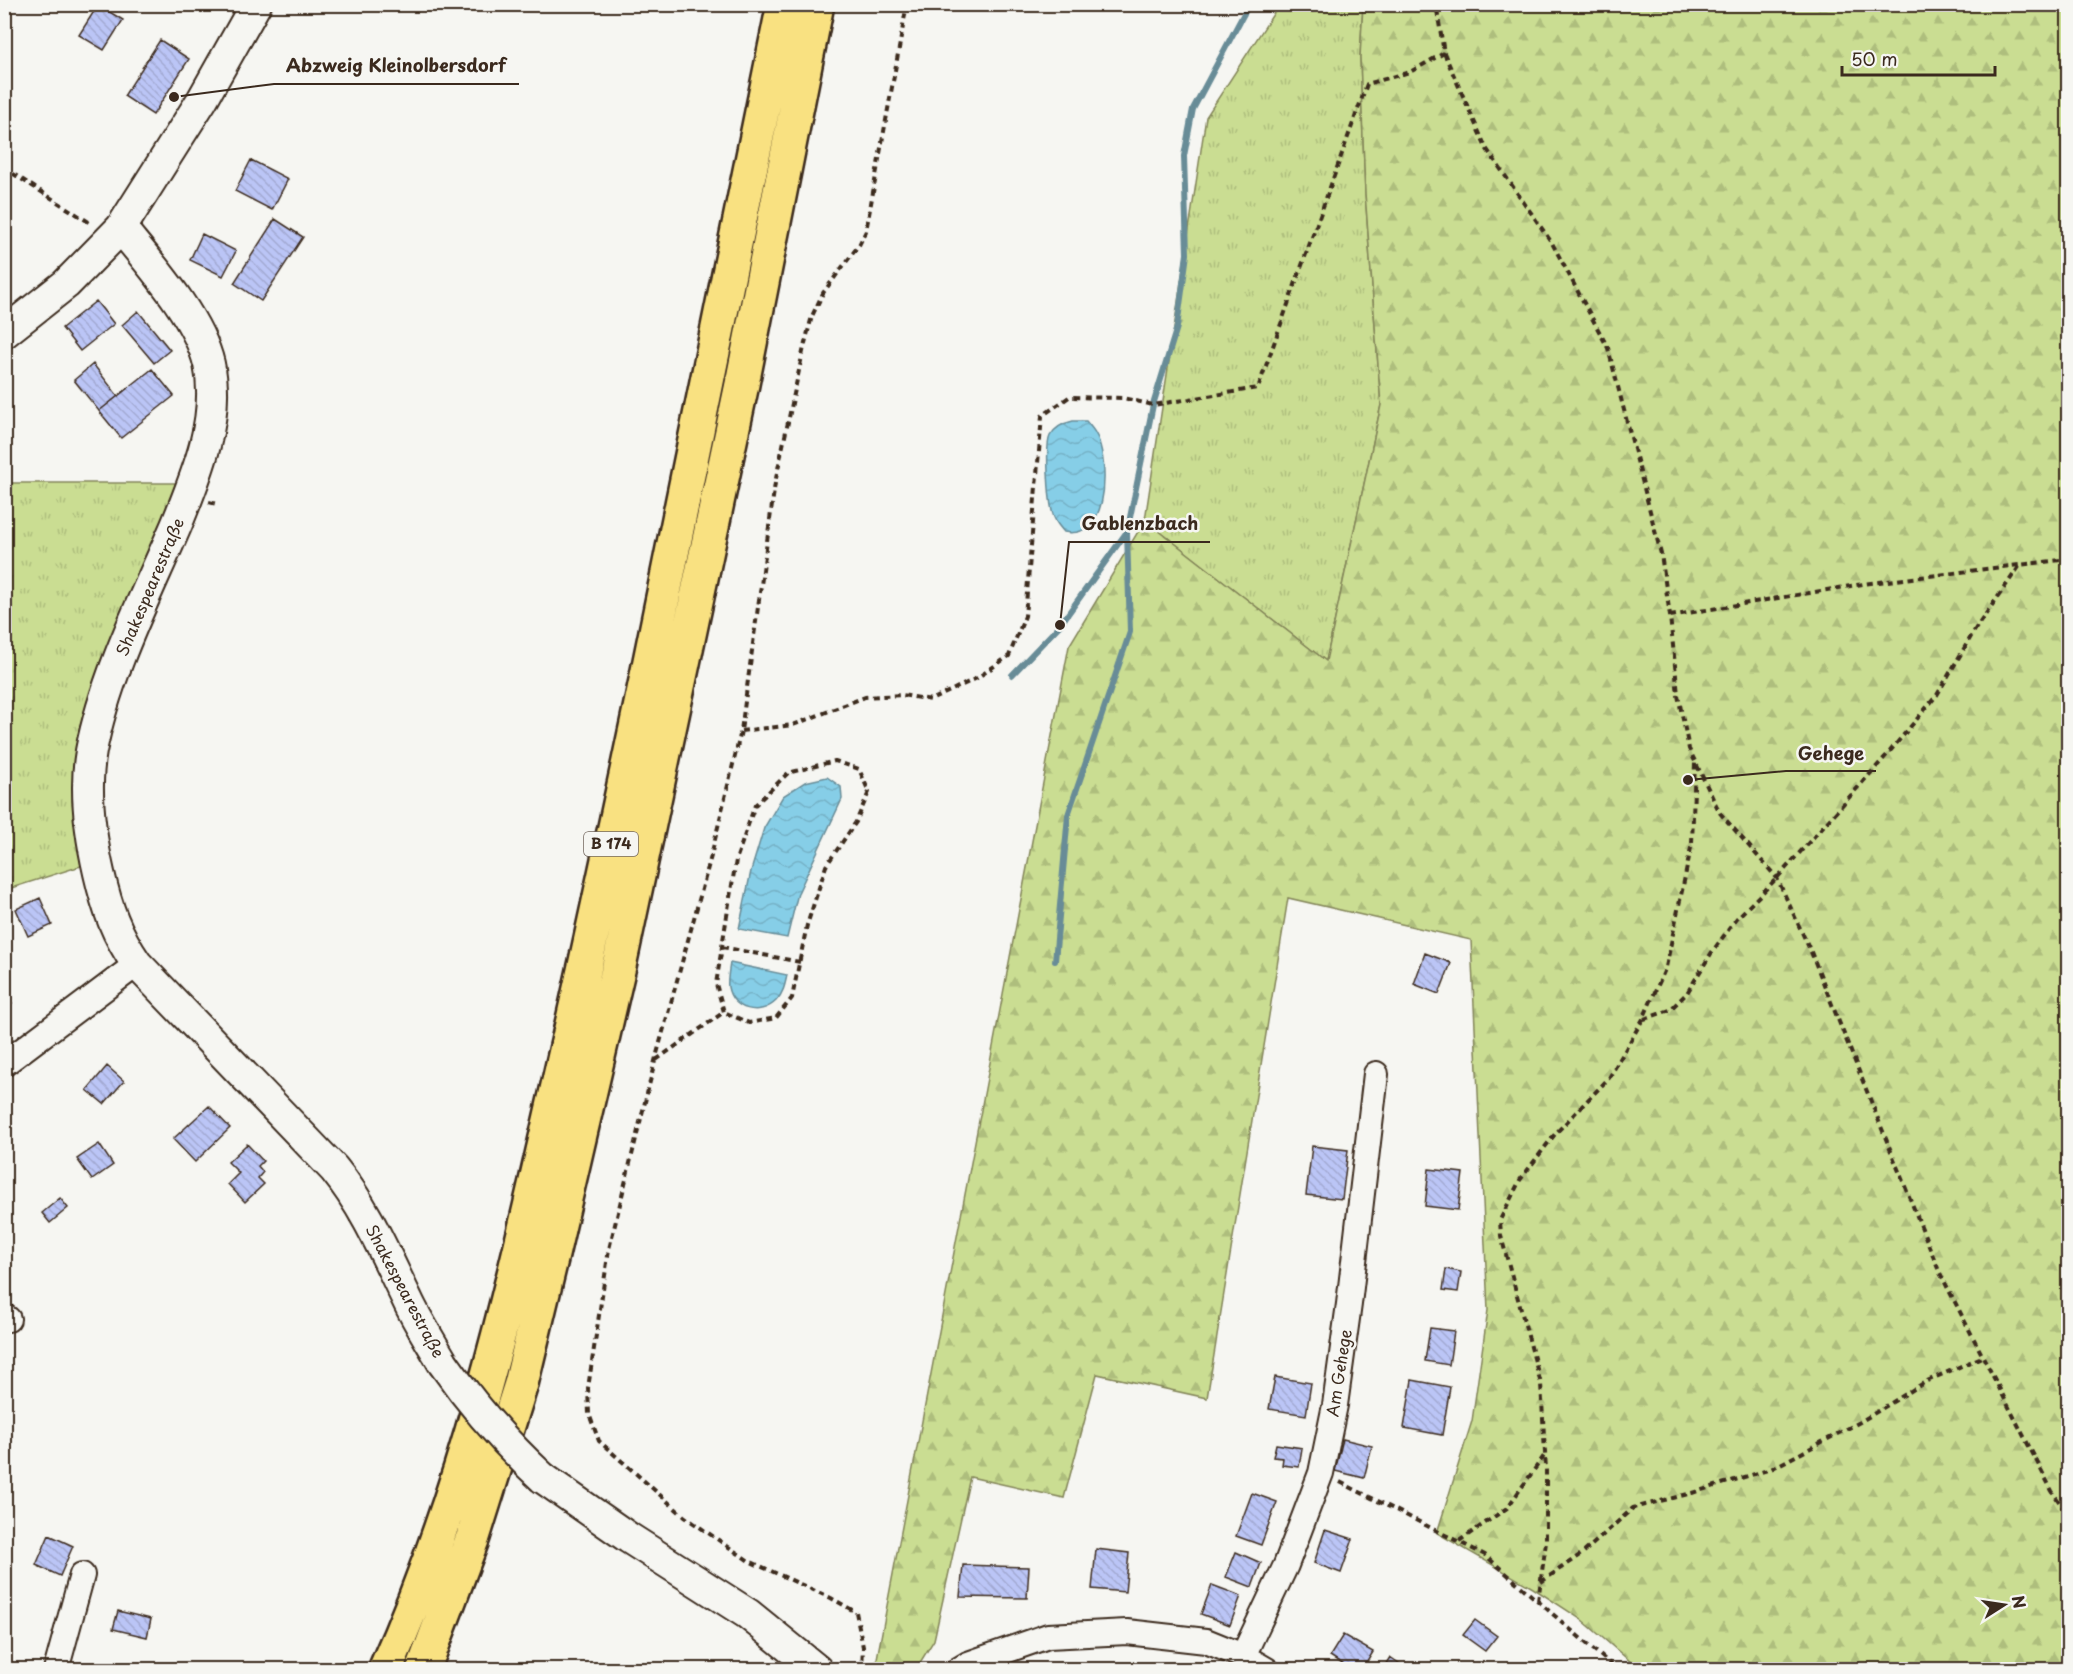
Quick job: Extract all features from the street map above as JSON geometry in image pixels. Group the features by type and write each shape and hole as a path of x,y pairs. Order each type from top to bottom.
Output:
{"highway":[{"name":"B 174","path":"385,1670 408,1620 454,1489 501,1331 592,934 713,363 783,4"},
{"name":"B 174","path":"423,1670 473,1537 517,1395 552,1255 619,966 745,373 818,4"}],"street":[{"path":"4,333 66,284 116,232 202,100 255,4"},
{"name":"Shakespearestraße","path":"116,232 157,273 196,330 204,348 212,385 201,460 189,496 113,678 91,753 89,787 93,850 111,915 121,941 137,964 348,1186 374,1230 407,1300 443,1364 469,1400 511,1448 543,1478 629,1538 748,1614 818,1670"},
{"path":"4,1065 137,964"},
{"name":"Am Gehege","path":"1243,1656 1286,1565 1321,1473 1335,1405 1349,1304 1376,1074"},
{"path":"56,1670 82,1575"},
{"path":"958,1670 968,1664 1048,1636 1127,1632 1206,1641 1243,1656 1267,1670"}],"path":[{"path":"862,1670 863,1647 856,1612 831,1598 749,1561 685,1517 599,1441 589,1414 588,1388 609,1249 655,1060 711,856 741,731 775,483 804,347 812,316 823,293 859,245 866,231 907,4"},
{"path":"1436,4 1444,53 1486,148 1552,243 1608,348 1661,554 1678,695 1689,749 1720,813 1777,878 1811,952 1939,1271 2052,1491 2068,1515"},
{"path":"741,731 793,724 865,697 902,695 932,700 977,678 1009,656 1025,616 1042,416 1069,397 1123,398 1153,405 1258,388 1368,84 1410,72 1444,53"},
{"path":"4,168 116,232"},
{"path":"1670,616 1863,584 2068,559"},
{"path":"1643,1019 1670,1010 1687,993 1712,952 1737,918 1777,878 1937,695 1976,628 2020,564"},
{"path":"835,761 859,769 868,792 856,822 826,866 807,925 792,998 776,1018 749,1023 724,1012 716,984 736,860 755,805 789,773 835,761"},
{"path":"1538,1601 1546,1542 1545,1455 1540,1384 1501,1236 1500,1220 1520,1179 1555,1134 1609,1077 1643,1019 1666,967 1692,843 1695,761"},
{"path":"722,948 800,962"},
{"path":"655,1060 724,1012"},
{"path":"1540,1582 1584,1552 1633,1508 1692,1494 1771,1469 1860,1422 1927,1381 1984,1356"},
{"path":"1460,1541 1507,1508 1545,1455"},
{"path":"1321,1473 1485,1555 1617,1670"}],"green space":[{"path":"1279,5 1363,5 1360,57 1365,193 1381,405 1326,661 1145,520 1206,117"},
{"path":"1363,5 2068,5 2068,1669 1639,1669 1582,1620 1533,1588 1437,1533 1472,1421 1488,1310 1471,940 1288,898 1207,1398 1097,1374 1064,1498 970,1477 934,1640 916,1669 875,1669 1069,646 1145,520 1326,661 1381,405 1365,193 1360,57"},
{"path":"5,483 179,483 90,712 72,801 81,866 5,890"}],"water":[{"path":"1073,421 1086,421 1098,438 1103,457 1104,487 1097,515 1089,526 1079,532 1064,532 1056,522 1052,511 1048,450 1050,436 1054,430"},
{"path":"827,777 841,787 842,799 798,893 787,938 739,929 751,871 764,828 783,796 805,782"},
{"path":"730,963 787,975 776,1001 770,1006 755,1010 741,1006 735,1001 728,987"}],"building":[{"path":"98,5 123,20 104,50 79,35"},
{"path":"160,40 189,59 153,115 124,96"},
{"path":"251,160 288,179 272,210 235,191"},
{"path":"275,219 303,237 261,301 234,283"},
{"path":"202,234 236,251 223,276 190,260"},
{"path":"96,301 114,324 80,351 62,328"},
{"path":"138,311 170,350 154,363 122,325"},
{"path":"93,364 118,396 99,411 74,380"},
{"path":"152,369 174,396 121,438 99,411"},
{"path":"40,898 52,925 28,936 16,909"},
{"path":"1425,953 1451,963 1439,994 1414,984"},
{"path":"4,992 12,1004 4,1009"},
{"path":"107,1066 124,1081 104,1104 87,1090"},
{"path":"209,1106 230,1128 195,1162 173,1139"},
{"path":"99,1144 113,1165 92,1180 77,1159"},
{"path":"247,1144 263,1161 258,1166 263,1172 258,1178 264,1184 245,1202 228,1184 239,1173 228,1162"},
{"path":"1312,1146 1348,1150 1342,1199 1306,1195"},
{"path":"1429,1169 1463,1173 1458,1210 1425,1206"},
{"path":"60,1198 68,1208 50,1223 42,1213"},
{"path":"1446,1269 1461,1272 1458,1292 1443,1290"},
{"path":"1430,1328 1454,1331 1449,1365 1425,1361"},
{"path":"1275,1377 1311,1383 1306,1415 1269,1409"},
{"path":"1412,1380 1450,1387 1442,1435 1404,1428"},
{"path":"1343,1439 1372,1446 1364,1478 1335,1471"},
{"path":"1276,1444 1302,1448 1299,1467 1282,1465 1283,1458 1273,1457"},
{"path":"1252,1493 1277,1502 1261,1545 1236,1536"},
{"path":"1325,1530 1353,1539 1341,1573 1314,1563"},
{"path":"49,1535 73,1546 60,1576 36,1565"},
{"path":"1096,1549 1129,1553 1125,1592 1092,1589"},
{"path":"1236,1552 1261,1563 1252,1587 1226,1577"},
{"path":"963,1565 1029,1567 1027,1598 960,1597"},
{"path":"1212,1585 1241,1596 1230,1625 1201,1614"},
{"path":"118,1611 151,1619 147,1637 113,1629"},
{"path":"1475,1620 1497,1636 1485,1651 1463,1635"},
{"path":"1343,1635 1373,1652 1362,1670 1352,1670 1330,1656"},
{"path":"1390,1657 1409,1670 1382,1670"}],"waterway":[{"path":"1055,961 1068,815 1130,632 1127,532 1153,405 1177,327 1187,254 1184,156 1193,109 1249,4"},
{"path":"1012,675 1060,625 1126,533"}],"place":[{"name":"Abzweig Kleinolbersdorf","path":"174,97"},
{"name":"Gablenzbach","path":"1060,625"},
{"name":"Gehege","path":"1688,780"}]}
